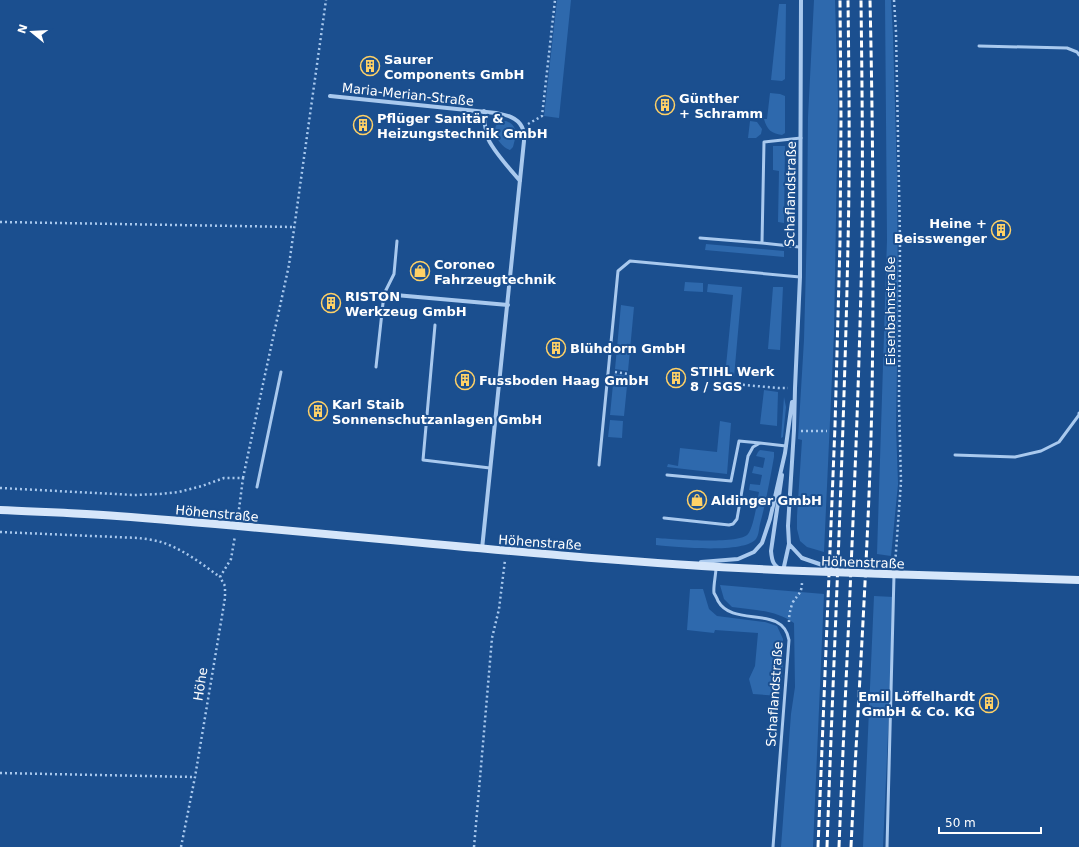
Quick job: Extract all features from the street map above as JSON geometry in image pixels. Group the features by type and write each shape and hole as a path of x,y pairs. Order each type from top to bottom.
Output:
{"main road":[{"name":"Höhenstraße","path":"0,510 115,516 482,549 716,568 1079,580"}],"street":[{"name":"Schaflandstraße","path":"795,388 771,551 772,560 777,567 783,571 789,544 788,526 794,430 800,277 801,0"},
{"name":"Maria-Merian-Straße","path":"330,96 484,111 510,116 523,128"},
{"name":"Maria-Merian-Straße","path":"484,111 484,123 487,137 492,146 520,181"},
{"path":"482,549 524,141 523,128"},
{"path":"384,294 508,305"},
{"name":"Schaflandstraße","path":"678,565 738,559 754,552 762,543 768,525 785,452"},
{"path":"789,544 802,558 847,573"}],"lane":[{"path":"978,46 1067,48 1077,52 1079,55"},
{"path":"762,243 764,142 801,138"},
{"path":"700,238 800,246"},
{"path":"376,367 384,294 394,274 397,241"},
{"path":"600,465 618,271 630,261 800,277"},
{"path":"435,325 423,460 490,468"},
{"path":"257,488 281,372"},
{"path":"955,455 1015,457 1041,451 1059,442 1079,413"},
{"path":"667,475 731,480 739,441 786,446"},
{"path":"664,518 729,525 733,524 737,519 748,456 753,447 760,443"},
{"name":"Schaflandstraße","path":"716,568 714,593 721,605 732,613 775,621 783,625 788,633 789,640 773,847"},
{"path":"887,847 894,575"}],"path":[{"path":"0,532 139,538 160,542 189,554 220,577 232,559 244,478 289,265 326,0"},
{"path":"523,128 542,116 555,0"},
{"name":"Eisenbahnstraße","path":"894,0 900,239 899,403 901,482 894,575"},
{"path":"0,222 294,227"},
{"path":"608,371 629,374"},
{"path":"723,383 795,388"},
{"path":"794,430 827,431"},
{"path":"0,488 160,494 179,492 224,478 244,478"},
{"path":"474,847 492,638 499,609 506,551"},
{"path":"788,633 792,603 802,590 803,572"},
{"name":"Höhe","path":"181,847 195,777 224,598 225,586 220,577"},
{"path":"0,773 195,777"}],"shaded area":[{"path":"557,0 571,0 559,118 544,116"},
{"path":"814,0 835,0 838,102 834,333 824,552 807,547 800,541 797,529 802,440 798,439 804,340 808,117"},
{"path":"885,0 891,0 897,177 898,295 896,427 898,484 891,556 877,554 887,240"},
{"path":"779,4 786,4 785,79 782,81 771,80"},
{"path":"770,93 785,96 785,133 782,135 770,130 764,119 767,119"},
{"path":"506,121 513,126 516,132 513,147 510,150 501,144 495,130 496,125 500,122"},
{"path":"750,121 757,122 762,129 761,134 756,138 748,138"},
{"path":"773,146 785,146 784,223 778,222 779,171 773,170"},
{"path":"706,244 784,251 784,257 705,250"},
{"path":"685,282 703,283 703,292 684,291"},
{"path":"708,284 742,287 734,377 725,376 733,295 707,292"},
{"path":"773,287 783,287 780,350 768,349"},
{"path":"621,305 634,307 628,371 615,369"},
{"path":"614,374 628,376 624,416 610,415"},
{"path":"764,390 778,392 777,426 760,424"},
{"path":"784,397 786,407 783,437 781,438"},
{"path":"610,420 623,421 622,438 608,437"},
{"path":"720,421 731,423 727,474 667,467 668,464 678,466 680,448 717,452"},
{"path":"760,450 774,452 774,457 756,539 749,544 738,547 724,548 693,548 656,545 656,538 719,540 742,537 748,534 754,520 759,492 749,490 750,484 760,485 762,475 752,473 754,466 763,468 765,458 756,456"},
{"path":"720,585 824,594 813,847 781,847 791,714 795,687 794,623 780,615 732,607 724,599"},
{"path":"690,589 703,589 709,609 717,616 765,622 777,626 783,639 783,664 780,696 753,694 749,679 755,666 758,633 715,630 714,633 687,630"},
{"path":"874,596 894,597 883,847 863,847"}],"railway":[{"path":"818,847 835,426 840,242 840,0"},
{"path":"827,847 846,318 849,182 848,0"},
{"path":"839,847 855,469 862,243 861,0"},
{"path":"851,847 871,452 873,198 870,0"}],"place":[{"name":"Saurer Components GmbH","path":"370,66"},
{"name":"Günther + Schramm","path":"665,105"},
{"name":"Pflüger Sanitär & Heizungstechnik GmbH","path":"363,125"},
{"name":"Heine + Beisswenger","path":"1001,230"},
{"name":"Coroneo Fahrzeugtechnik","path":"420,271"},
{"name":"RISTON Werkzeug GmbH","path":"331,303"},
{"name":"Blühdorn GmbH","path":"556,348"},
{"name":"STIHL Werk 8 / SGS","path":"676,378"},
{"name":"Fussboden Haag GmbH","path":"465,380"},
{"name":"Karl Staib Sonnenschutzanlagen GmbH","path":"318,411"},
{"name":"Aldinger GmbH","path":"697,500"},
{"name":"Emil Löffelhardt GmbH & Co. KG","path":"989,703"}]}
